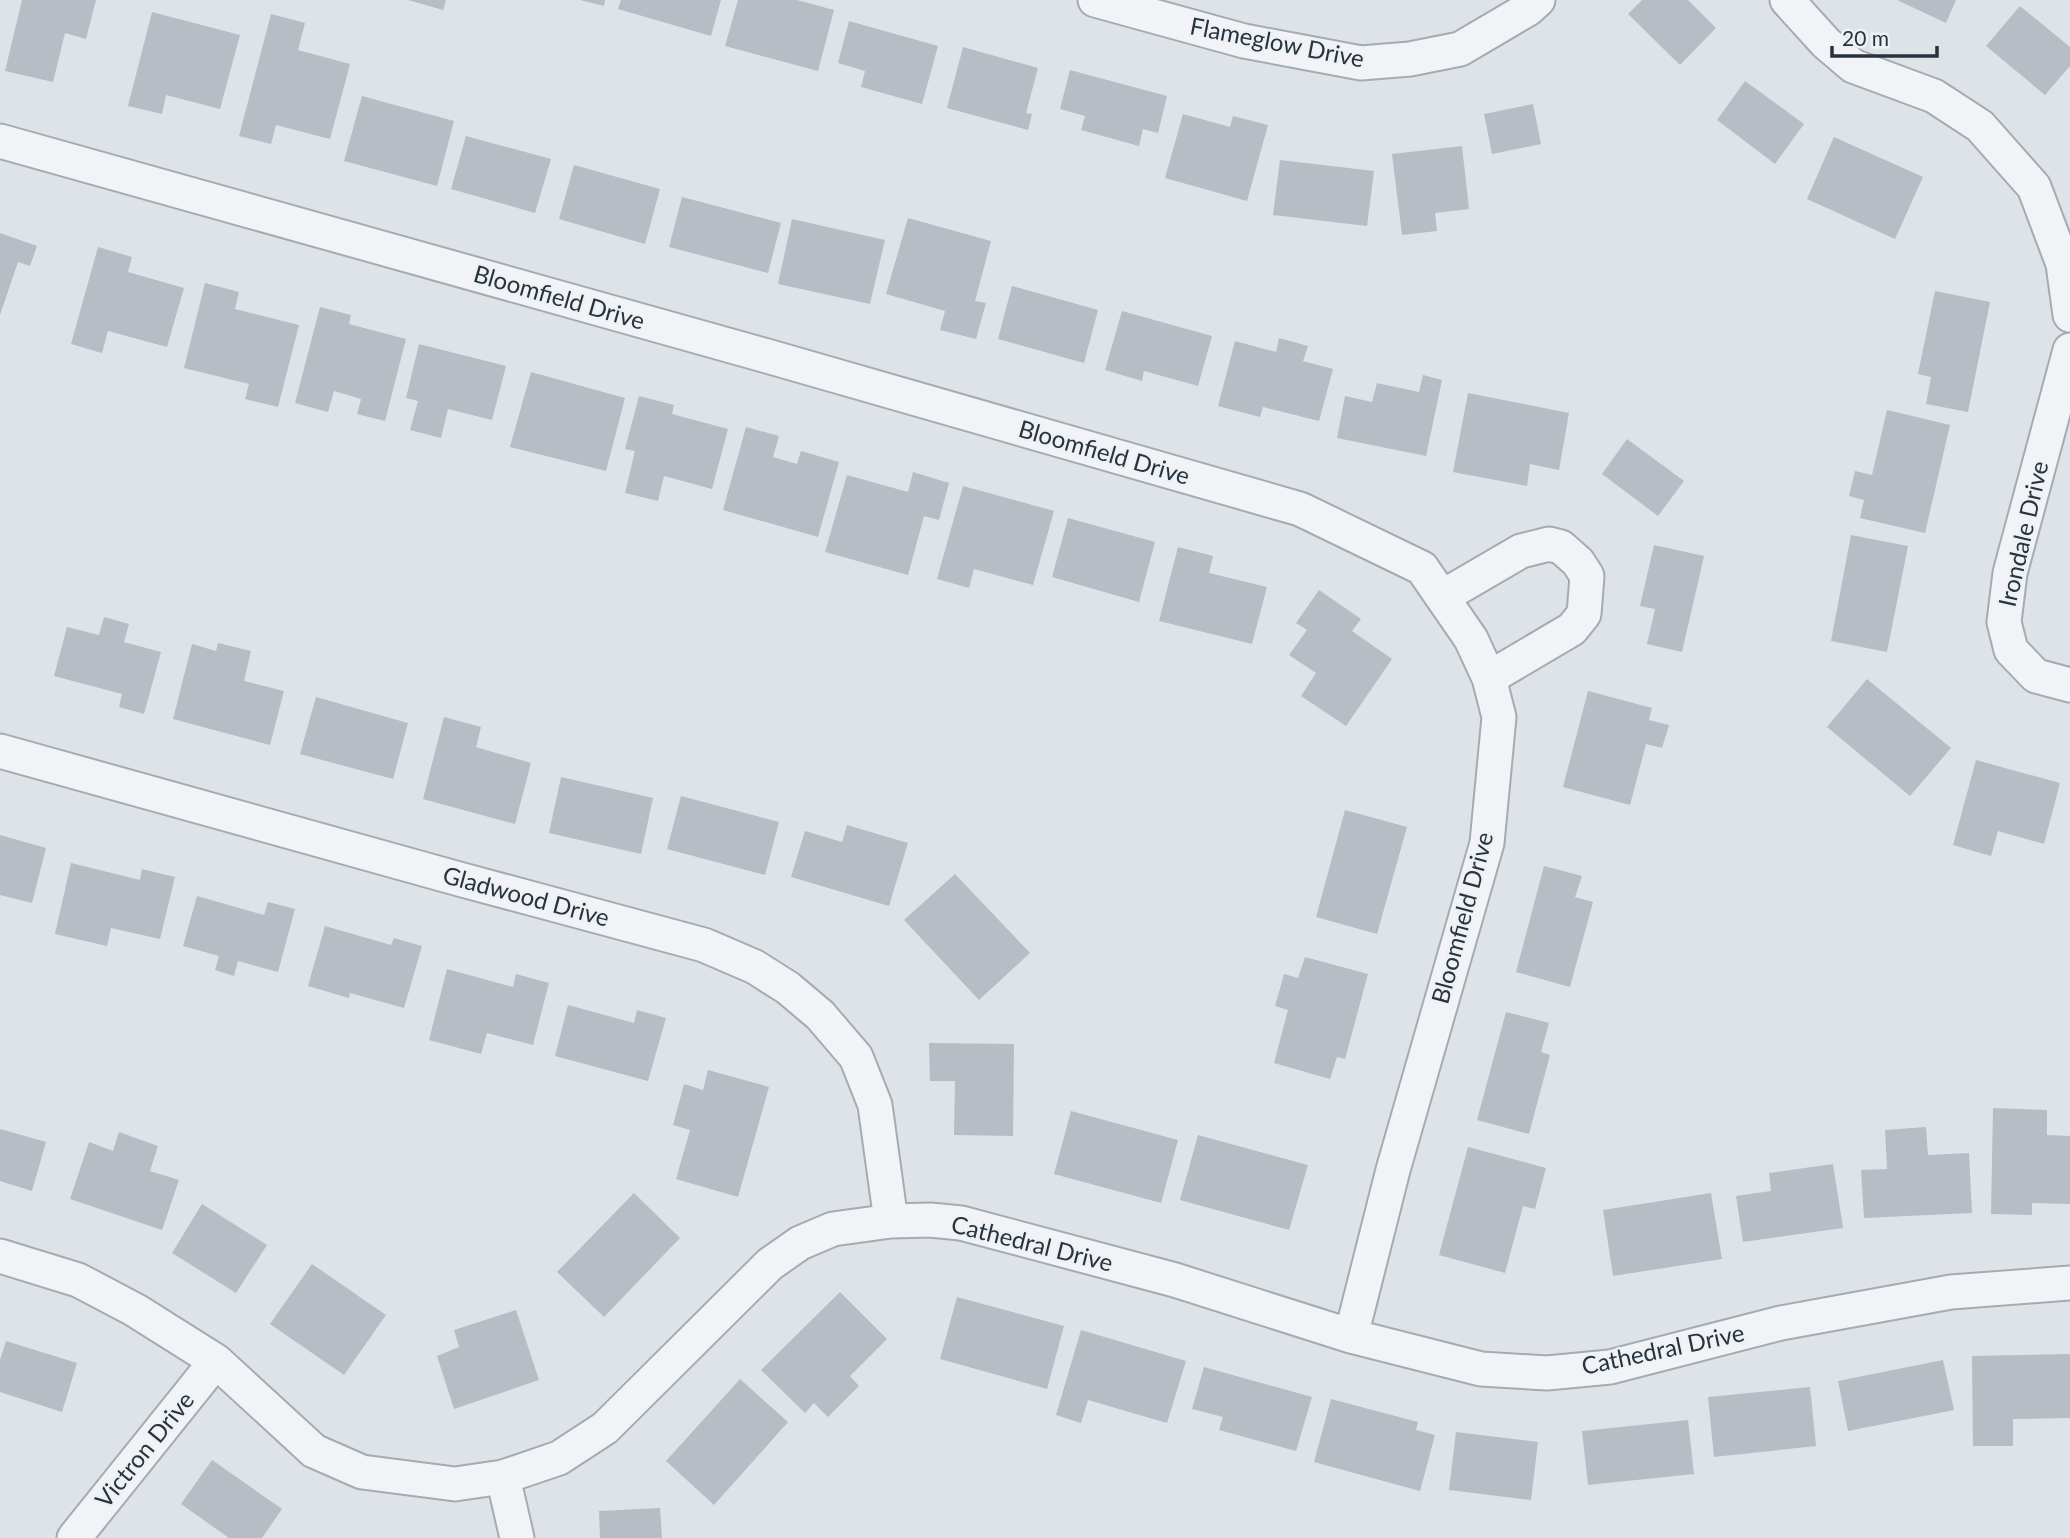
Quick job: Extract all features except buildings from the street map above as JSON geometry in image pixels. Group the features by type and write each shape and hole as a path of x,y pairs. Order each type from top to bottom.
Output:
{"street":[{"name":"Flameglow Drive","path":"1095,0 1244,41 1361,63 1410,59 1460,49 1528,9 1538,0"},
{"path":"1787,0 1826,43 1853,65 1934,96 1980,126 2034,187 2063,264 2070,315"},
{"name":"Bloomfield Drive","path":"0,141 1300,509 1422,568 1471,639 1489,678 1499,717 1487,842 1393,1170 1351,1336"},
{"name":"Irondale Drive","path":"2070,350 2010,573 2004,622 2011,650 2036,677 2070,685"},
{"path":"1442,597 1521,551 1549,544 1561,547 1578,562 1587,576 1584,614 1572,629 1489,678"},
{"name":"Gladwood Drive","path":"0,751 704,945 755,967 788,988 820,1015 856,1057 875,1105 891,1221"},
{"name":"Cathedral Drive","path":"0,1256 78,1280 135,1310 216,1361 314,1451 362,1472 455,1483 503,1478 559,1458 605,1427 770,1264 800,1243 833,1229 891,1221 930,1220 982,1228 1175,1280 1351,1336 1481,1369 1547,1373 1610,1367 1781,1324 1951,1292 2070,1283"},
{"name":"Victron Drive","path":"74,1538 216,1361"},
{"path":"503,1478 517,1538"}]}
